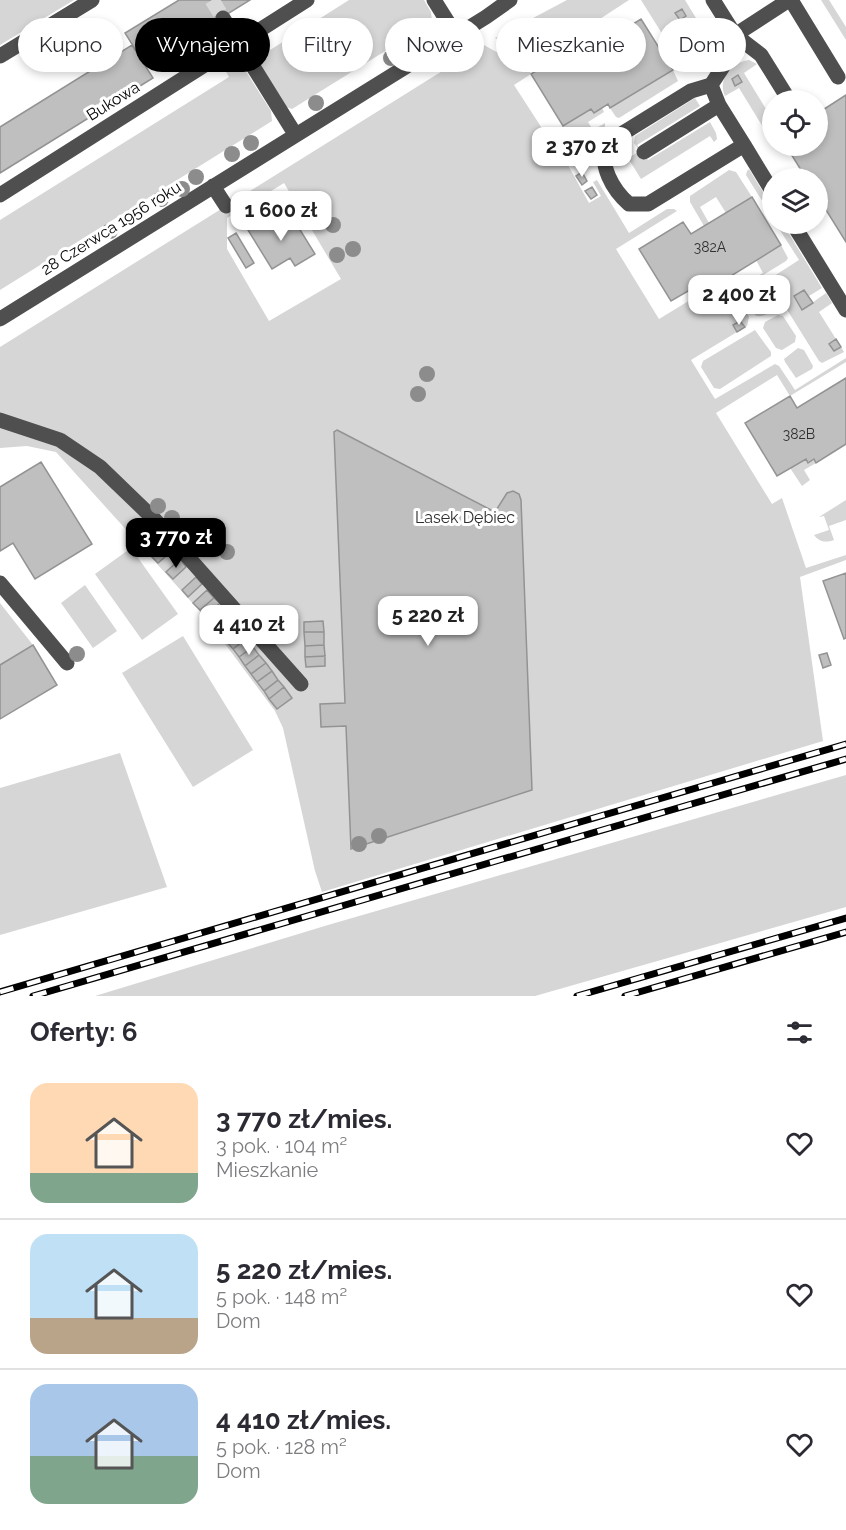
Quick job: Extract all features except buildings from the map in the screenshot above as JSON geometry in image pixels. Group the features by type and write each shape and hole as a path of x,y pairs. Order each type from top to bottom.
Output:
{"street":[{"path":"0,56 92,0"},
{"name":"Bukowa","path":"270,23 307,0"},
{"path":"434,0 445,18"},
{"name":"28 Czerwca 1956 roku","path":"486,17 510,0"},
{"name":"28 Czerwca 1956 roku","path":"486,17 524,0"},
{"path":"713,0 725,18"},
{"path":"746,25 771,5 790,0 838,78"},
{"path":"746,43 761,55 783,90"},
{"name":"Bukowa","path":"0,195 193,72"},
{"path":"256,72 295,134"},
{"name":"28 Czerwca 1956 roku","path":"0,319 396,72"},
{"path":"720,72 711,85 691,91 607,143 603,153 606,172 622,198 629,204 648,204 744,145"},
{"path":"711,85 719,105 762,175"},
{"path":"644,152 719,105"},
{"path":"213,186 226,206"},
{"path":"799,234 846,310"},
{"path":"0,420 60,440 100,467 155,520 301,684"},
{"path":"0,583 67,663"}],"green space":[{"path":"0,0 74,0 44,18 18,18 18,34 0,45"},
{"path":"349,0 424,0 432,18 385,18 385,51 373,59 373,18 321,18"},
{"path":"567,0 629,0 601,18 533,18"},
{"path":"641,0 685,0 696,18 658,18 658,27"},
{"path":"821,0 829,0 846,27 846,40"},
{"path":"282,42 282,72 352,72 292,109 284,106 263,72 270,72 270,50"},
{"name":"Lasek Dębiec","path":"484,45 496,52 496,72 530,72 531,74 514,85 547,136 591,109 594,113 602,108 604,112 588,122 593,130 605,123 605,127 576,145 578,149 564,158 589,203 601,196 593,182 597,180 629,233 667,209 677,211 616,249 659,319 705,291 715,302 763,273 756,260 781,245 788,258 786,261 734,293 749,317 747,326 745,327 740,321 734,325 737,332 691,360 715,399 775,364 779,366 795,390 846,358 846,362 790,396 777,375 716,413 772,504 782,498 806,568 846,555 846,560 800,577 823,741 322,892 315,871 283,728 275,711 205,617 56,452 27,446 0,448 0,347 441,72 484,72","holes":["284,183 341,279 269,321 227,249 227,218"]},
{"path":"746,60 749,60 757,64 746,72"},
{"path":"226,72 246,72 271,111 272,121 0,290 0,220 229,77"},
{"path":"670,72 674,72 678,81 619,118 610,108"},
{"path":"745,72 762,103 762,126 739,88 725,96 723,84 728,73"},
{"path":"695,98 700,106 637,145 648,160 710,122 717,139 714,142 710,136 641,179 628,158 640,151 634,143 635,136"},
{"path":"749,169 762,190 762,201 746,175"},
{"path":"729,170 736,172 752,197 726,213 716,197 700,207 709,223 704,226 690,202 690,196"},
{"path":"782,234 789,234 822,288 809,296 804,290 794,296 802,310 826,293 832,303 819,312 836,339 829,344 834,351 841,347 844,352 822,363 771,284 774,276 799,260"},
{"path":"759,285 765,287 775,306 769,313 761,316 755,315 745,296"},
{"path":"778,315 783,316 796,336 795,342 782,350 776,348 763,328 765,322"},
{"path":"755,330 771,352 771,356 720,389 714,388 701,367 703,361"},
{"path":"798,348 804,350 813,366 812,369 796,378 784,359"},
{"path":"806,459 808,463 814,459 816,463 804,470 810,480 802,486 790,468"},
{"path":"846,500 846,520 829,526 834,540 825,542 818,539 814,535 829,530 824,516 819,517"},
{"path":"131,548 178,614 142,640 95,574"},
{"path":"85,585 117,631 93,648 61,603"},
{"path":"0,603 33,645 0,665"},
{"path":"183,636 253,750 193,787 122,673"},
{"path":"120,753 167,887 0,935 0,788"},
{"path":"846,775 846,907 535,996 95,996 328,925"}],"tunnel":[{"path":"212,0 223,18"}],"railway":[{"path":"0,992 846,744"},
{"path":"33,996 846,759"},
{"path":"577,996 846,918"},
{"path":"625,996 846,932"}]}
